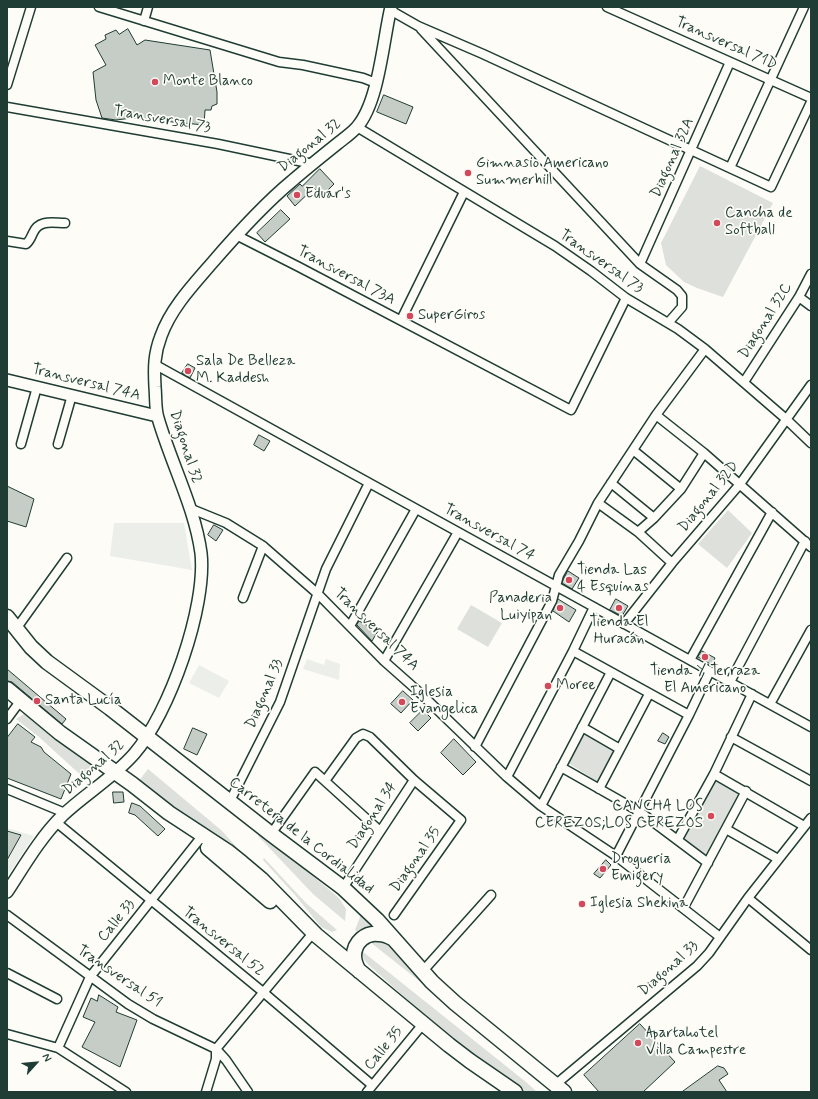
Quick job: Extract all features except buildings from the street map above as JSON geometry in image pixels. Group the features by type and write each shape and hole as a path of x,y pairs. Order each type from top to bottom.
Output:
{"highway":[{"name":"Carretera de la Cordialidad","path":"7,617 31,647 47,662 343,888 367,910 422,972 455,1004 559,1088"},
{"path":"7,689 60,733 116,772 169,813 271,902 315,934 470,1061 513,1092"},
{"path":"169,813 242,862 315,934"},
{"path":"359,971 355,963 354,956 360,940 374,933 382,934 395,940"}],"street":[{"path":"7,85 10,65 31,7"},
{"path":"99,7 279,62 303,65 363,78 376,83"},
{"path":"144,20 148,7"},
{"name":"Transversal 71D","path":"607,7 811,98"},
{"path":"730,168 804,7"},
{"path":"391,9 418,26 490,57 771,187 811,102"},
{"name":"Diagonal 32","path":"7,892 34,850 56,822 116,772 134,755 147,737 172,686 189,640 201,578 201,556 189,508 157,416 154,364 161,336 185,294 236,235 274,195 357,127 370,106 391,9"},
{"path":"418,26 640,264 677,290 682,296 682,307 668,323"},
{"name":"Diagonal 32A","path":"640,264 730,62"},
{"name":"Transversal 73","path":"7,107 218,144 312,164"},
{"name":"Transversal 73","path":"357,127 555,246 626,298 678,329 705,349 744,382 811,443"},
{"path":"401,320 464,192"},
{"path":"7,241 26,244 29,242 35,227 40,224 65,223"},
{"name":"Transversal 73A","path":"236,235 299,266 571,410 626,298"},
{"name":"Diagonal 32C","path":"744,382 799,297 811,274"},
{"path":"799,297 811,306"},
{"path":"476,747 552,601 560,575 598,503 656,415 705,349"},
{"name":"Transversal 74","path":"154,364 811,727"},
{"name":"Transversal 74A","path":"7,380 157,416"},
{"name":"Diagonal 32D","path":"624,624 672,563 740,484 811,385"},
{"path":"21,444 37,387"},
{"path":"58,444 72,395"},
{"path":"656,415 704,453 808,544 730,682"},
{"path":"633,450 681,489"},
{"path":"638,532 654,518 681,489 704,453"},
{"name":"Diagonal 33","path":"230,801 280,702 326,569 369,483"},
{"path":"610,483 654,518"},
{"path":"598,503 638,532 672,563"},
{"name":"Transversal 74A","path":"189,508 226,523 263,546 318,594 384,661 419,692 507,777 540,806 616,856 684,907 720,937"},
{"path":"350,626 416,509"},
{"path":"690,660 772,512"},
{"path":"384,661 458,532"},
{"path":"243,598 263,546"},
{"path":"16,629 67,558"},
{"path":"507,777 573,651 594,607"},
{"path":"770,704 811,630"},
{"path":"573,651 689,715"},
{"path":"616,856 640,812 710,671"},
{"path":"540,806 612,672"},
{"path":"599,789 649,694"},
{"path":"678,839 714,774 752,694"},
{"path":"7,719 21,700"},
{"path":"582,727 620,749"},
{"path":"325,781 356,738 363,734 370,737 414,780"},
{"path":"731,736 811,781"},
{"path":"561,767 640,812 708,863"},
{"path":"271,834 315,772 380,831"},
{"path":"714,774 804,826"},
{"name":"Diagonal 35","path":"394,915 461,820 414,780"},
{"name":"Diagonal 34","path":"343,888 414,780"},
{"path":"7,789 65,813"},
{"path":"684,907 746,792"},
{"name":"Diagonal 33","path":"559,1088 697,966 709,953 748,898 811,818"},
{"name":"Transversal 52","path":"56,822 150,901 263,992 369,1089"},
{"path":"726,829 778,859"},
{"name":"Calle 33","path":"58,1048 90,976 199,840"},
{"path":"422,972 491,894"},
{"path":"748,898 811,950"},
{"name":"Transversal 51","path":"7,915 128,1004 153,1019 216,1049 230,1064 248,1092"},
{"path":"206,1092 216,1059 216,1049 263,992 315,934"},
{"path":"7,972 57,999"},
{"name":"Calle 35","path":"369,1089 423,1024"},
{"path":"7,1034 58,1048 126,1092"}],"shaded area":[{"name":"Cancha de Softball","path":"700,166 773,203 723,297 684,282 666,265 661,243"},
{"path":"728,510 752,533 727,568 698,544"},
{"path":"114,523 184,523 192,570 110,556"},
{"path":"471,605 502,623 488,647 457,629"},
{"path":"307,659 324,665 326,659 340,664 339,680 303,669"},
{"path":"199,665 229,681 219,698 189,683"},
{"path":"27,712 95,766 85,779 39,737 16,719"},
{"path":"584,731 616,749 598,782 568,763"},
{"path":"148,769 221,830 256,868 210,832 138,782"},
{"path":"713,778 741,794 708,859 681,837"},
{"path":"7,828 34,836 7,877"},
{"path":"260,832 339,898 346,909 345,921 313,894 258,836"},
{"path":"264,858 306,903 337,930 332,932 321,927 295,895 263,860"},
{"path":"361,912 379,929 360,934 355,930"},
{"path":"381,941 392,948 437,995 370,942"},
{"path":"362,951 537,1092 522,1092 447,1035 369,965 363,958"}],"place":[{"name":"Monte Blanco","path":"155,82"},
{"name":"Gimnasio Americano Summerhill","path":"468,173"},
{"name":"Eduar's","path":"297,195"},
{"name":"Cancha de Softball","path":"717,223"},
{"name":"SuperGiros","path":"410,316"},
{"name":"Sala De Belleza M. Kaddesh","path":"188,371"},
{"name":"Tienda Las 4 Esquinas","path":"569,580"},
{"name":"Panaderia Luiyipan","path":"560,608"},
{"name":"Tienda El Huracán","path":"619,608"},
{"name":"Tienda Y Terraza El Americano","path":"705,657"},
{"name":"Moree","path":"548,686"},
{"name":"Santa Lucía","path":"37,701"},
{"name":"Iglesia Evangelica","path":"402,702"},
{"name":"CANCHA LOS CEREZOS;LOS CEREZOS","path":"711,816"},
{"name":"Drogueria Emigery","path":"603,869"},
{"name":"Iglesia Shekina","path":"582,904"},
{"name":"Apartahotel Villa Campestre","path":"638,1043"}]}
